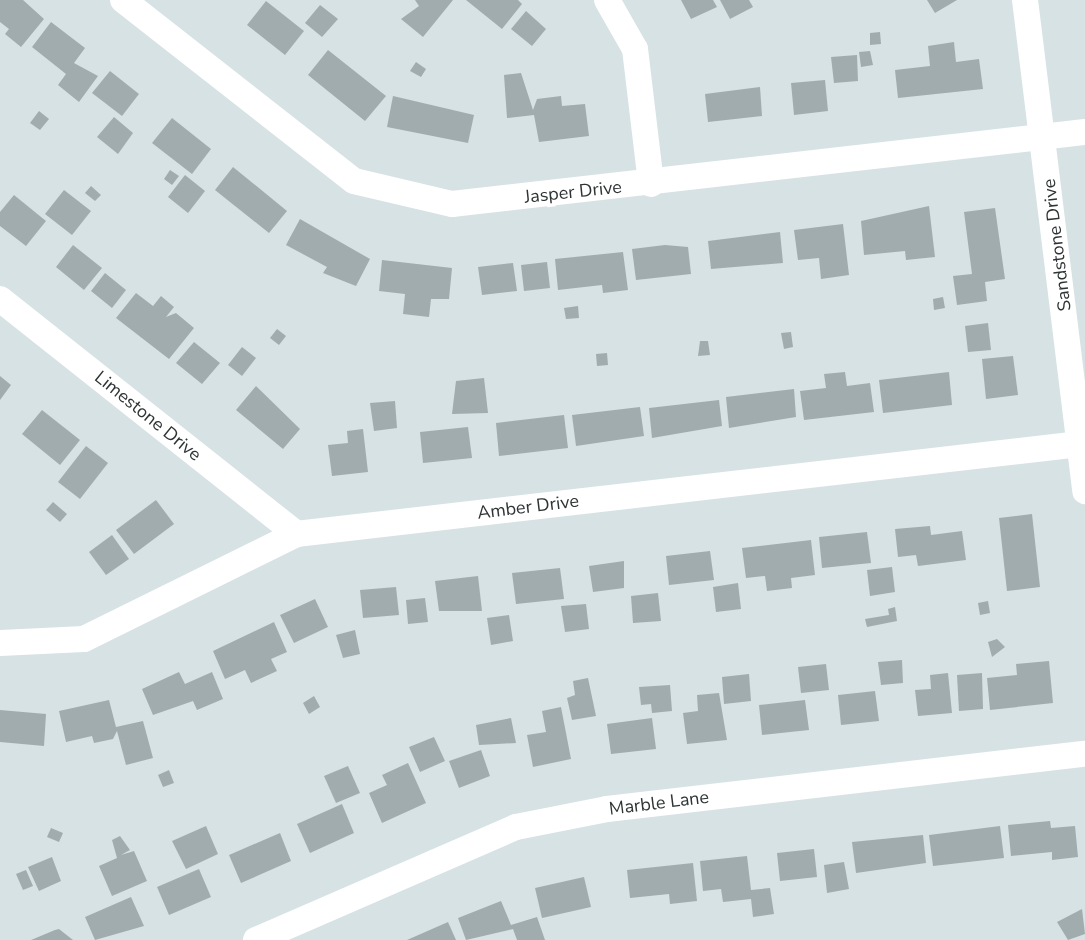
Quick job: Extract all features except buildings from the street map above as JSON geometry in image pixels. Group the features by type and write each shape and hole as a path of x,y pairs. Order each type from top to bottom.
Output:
{"street":[{"name":"Jasper Drive","path":"124,0 354,181 452,204 651,184 1085,132"},
{"path":"607,0 635,49 651,184"},
{"name":"Sandstone Drive","path":"1025,0 1045,138 1085,491"},
{"name":"Limestone Drive","path":"0,299 296,534"},
{"name":"Amber Drive","path":"0,643 84,639 296,534 1080,444"},
{"name":"Marble Lane","path":"256,940 516,827 607,809 1085,754"}]}
